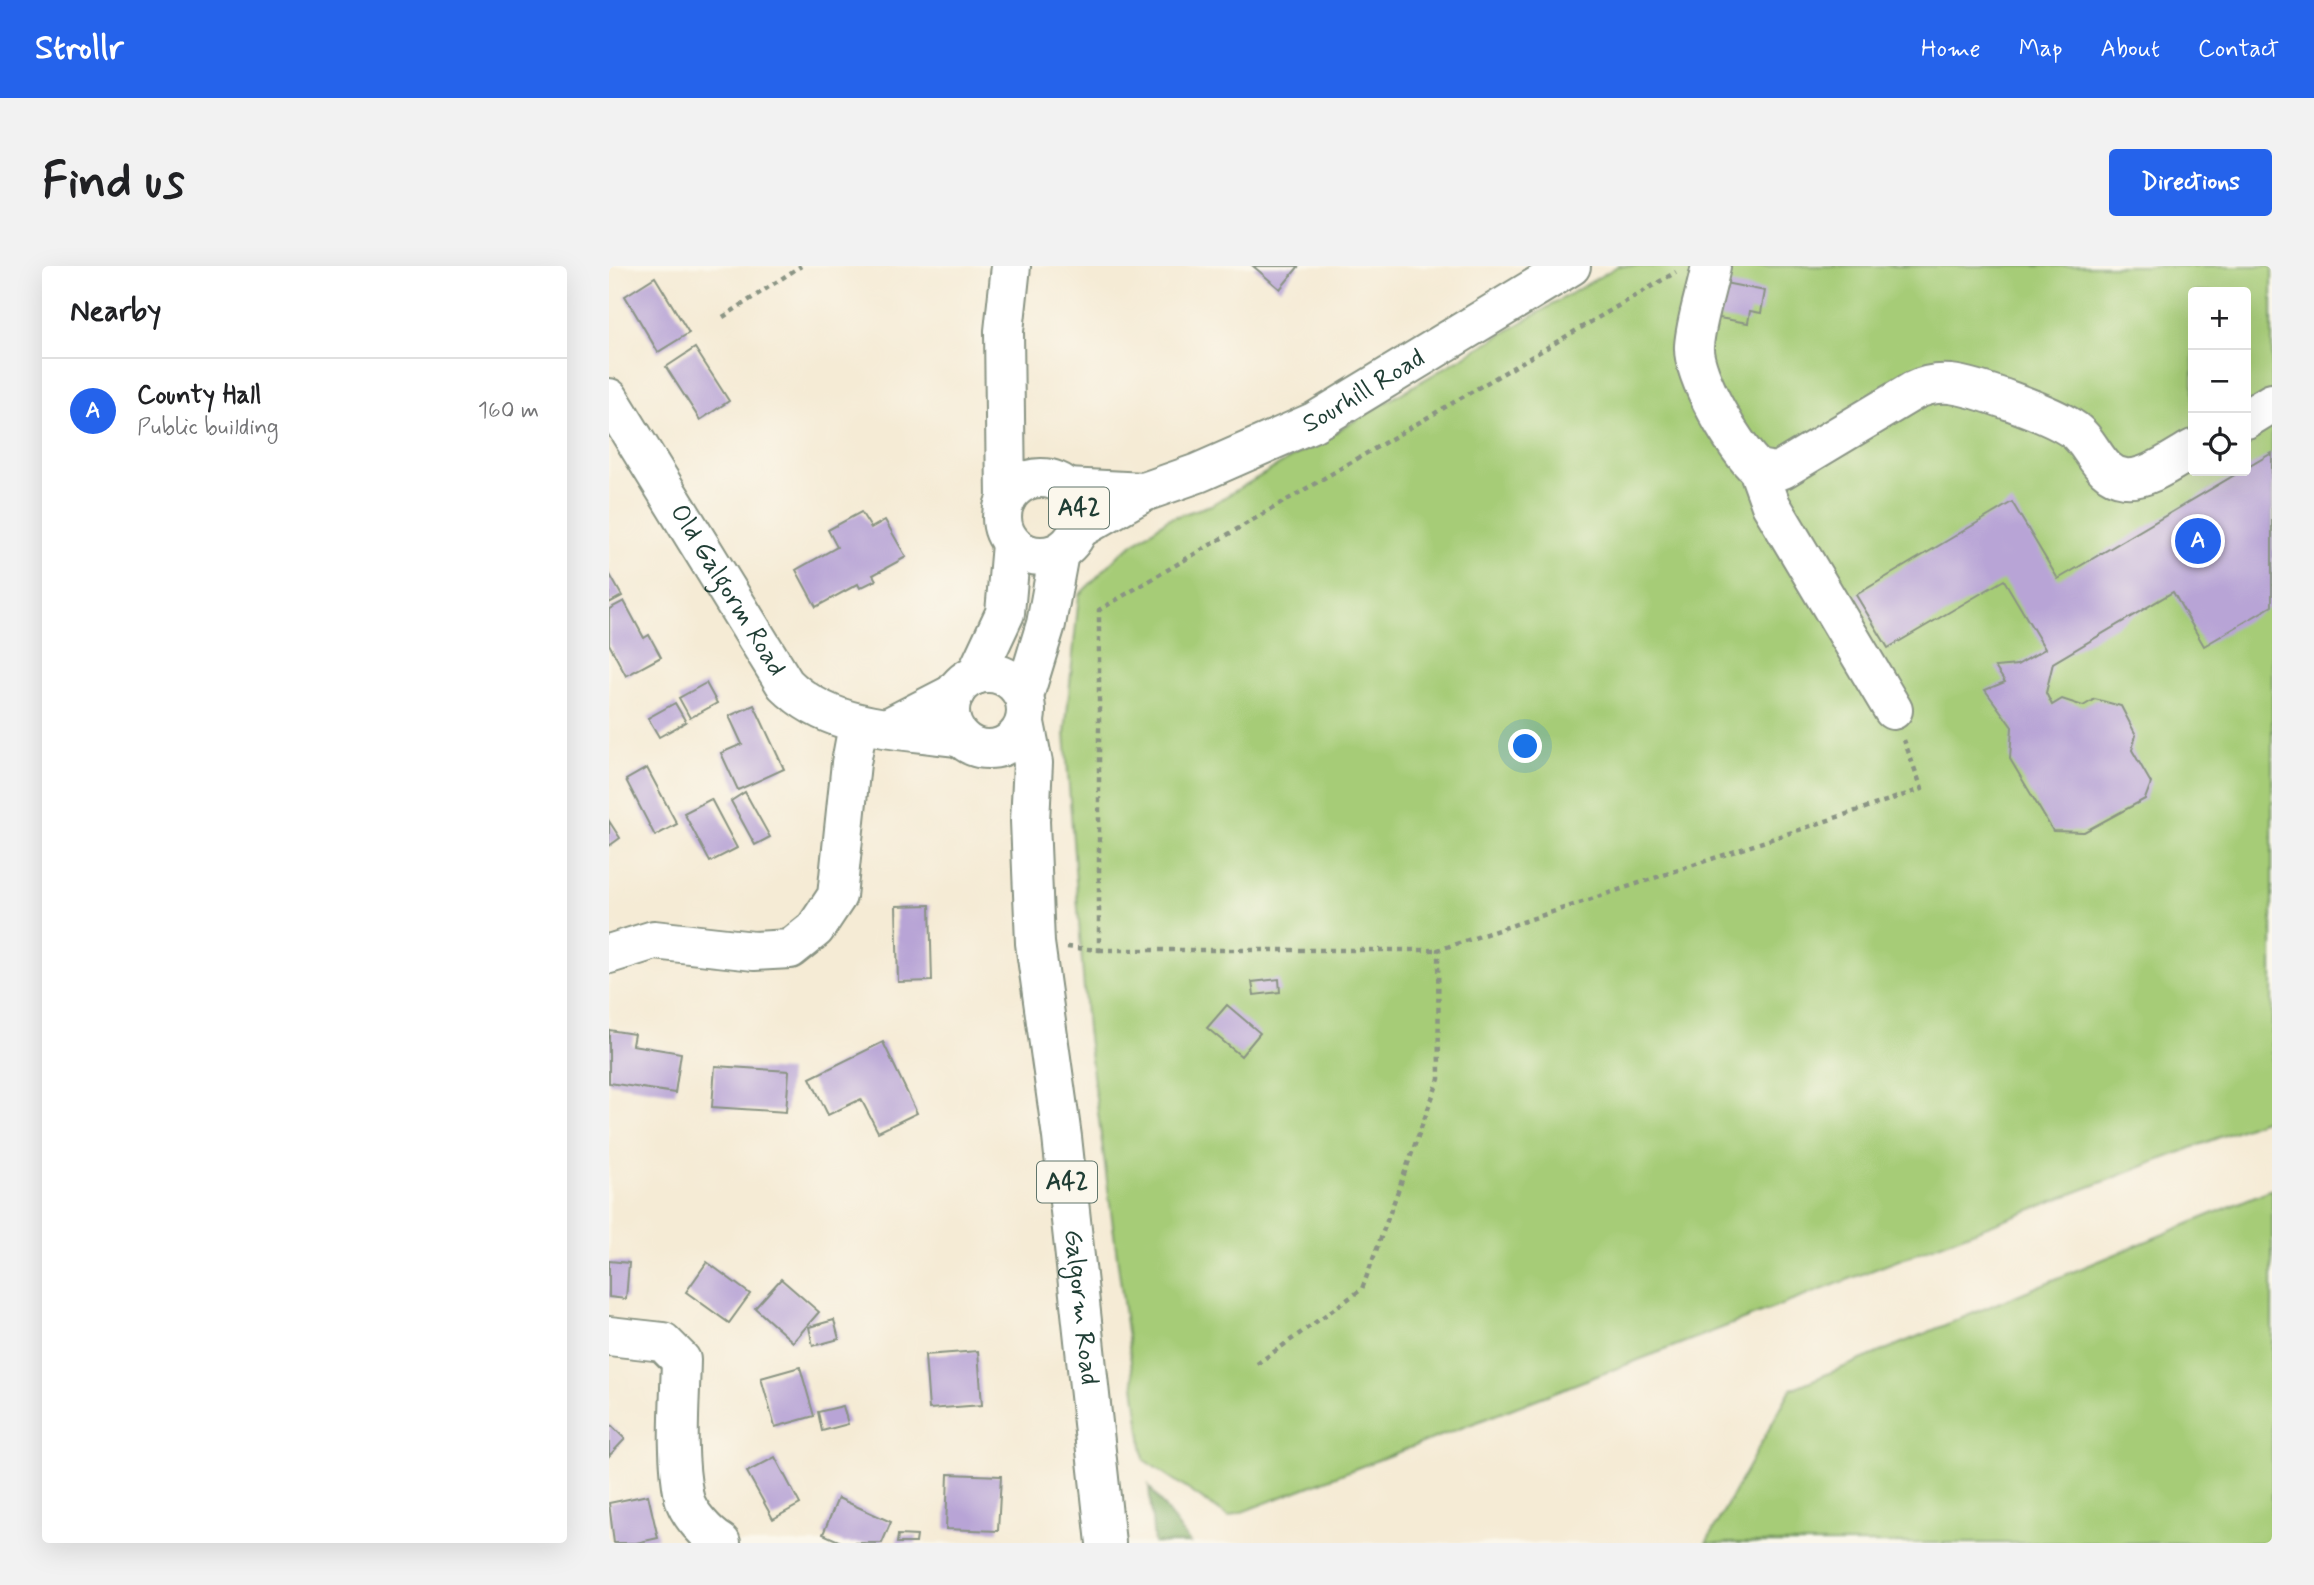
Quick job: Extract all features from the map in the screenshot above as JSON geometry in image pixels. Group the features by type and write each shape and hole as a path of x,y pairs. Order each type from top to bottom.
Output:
{"street":[{"name":"A42","path":"1005,427 1078,502 1020,733 1003,746 971,743 951,716 965,684 1005,613 1011,544 1001,518 1006,500 1005,427 1004,331 1011,266"},
{"name":"Sourhill Road","path":"1069,541 1144,492 1198,473 1314,422 1571,266"},
{"path":"1711,266 1695,339 1695,362 1731,433 1758,469 1771,505 1893,710"},
{"path":"1758,469 1775,472 1783,470 1913,391 1935,384 1958,385 2071,428 2102,466 2116,477 2136,478 2188,452"},
{"name":"Old Galgorm Road","path":"609,398 785,684 820,712 874,726"},
{"path":"2251,416 2272,403"},
{"name":"A42","path":"1006,500 1021,484 1032,479 1062,485"},
{"name":"Sourhill Road","path":"1062,485 1144,492"},
{"name":"A42","path":"1011,544 1033,556 1069,541"},
{"path":"609,954 654,940 754,951 790,949 815,929 837,896 851,762 874,726 987,673 1009,679 1024,710"},
{"name":"Galgorm Road","path":"1024,710 1033,763 1030,821 1035,943 1062,1137 1106,1543"},
{"path":"874,726 971,743"},
{"name":"Galgorm Road","path":"971,743 1005,778 1030,821"},
{"path":"609,1336 663,1342 681,1360 680,1435 684,1500 710,1536 721,1543"}],"path":[{"path":"723,317 801,266"},
{"path":"1099,950 1098,610 1687,266"},
{"path":"1035,943 1099,950 1438,950 1922,789 1893,710"},
{"path":"1257,1364 1362,1289 1439,1079 1438,950"}],"green space":[{"path":"1618,266 2272,266 2272,1117 1229,1517 1144,1460 1087,1030 1065,733 1079,595 1122,552 1168,519 1211,505"},
{"path":"2272,1189 2272,1543 1706,1543 1791,1389"},
{"path":"1149,1486 1190,1543 1154,1543"}],"building":[{"path":"1253,266 1299,266 1280,289"},
{"path":"655,277 689,333 658,352 625,296"},
{"path":"1725,283 1765,291 1761,313 1750,311 1748,323 1719,318"},
{"path":"695,348 729,401 700,420 666,367"},
{"path":"2272,453 2272,606 2204,646 2173,592 2053,663 2046,693 2052,705 2062,699 2083,706 2095,699 2121,706 2136,735 2132,750 2151,783 2145,799 2084,832 2053,831 2010,759 2012,727 1985,690 2005,682 1995,667 2017,665 2045,649 2004,580 1888,648 1856,595 2012,502 2058,579 2233,476 2251,476 2251,465"},
{"path":"861,512 871,528 885,520 906,557 873,575 876,580 860,588 858,584 816,607 796,570 837,547 828,530"},
{"path":"609,573 622,596 609,603"},
{"path":"624,601 644,638 649,635 661,657 626,676 609,644 609,609"},
{"path":"706,683 717,703 690,718 679,698"},
{"path":"675,703 686,722 659,737 648,718"},
{"path":"754,705 784,769 738,790 721,753 742,744 729,716"},
{"path":"647,768 677,824 655,836 626,780"},
{"path":"745,792 770,837 755,845 731,801"},
{"path":"711,799 737,848 710,862 684,813"},
{"path":"609,821 620,838 609,846"},
{"path":"930,905 932,981 898,982 896,906"},
{"path":"1279,979 1280,992 1254,995 1252,982"},
{"path":"1227,1005 1260,1033 1241,1056 1207,1028"},
{"path":"609,1030 634,1034 632,1045 681,1053 675,1093 609,1083"},
{"path":"883,1042 917,1113 878,1132 861,1099 828,1115 810,1078"},
{"path":"715,1066 789,1071 786,1112 712,1107"},
{"path":"609,1261 629,1263 626,1299 609,1297"},
{"path":"707,1262 750,1294 729,1323 686,1292"},
{"path":"781,1279 819,1312 793,1342 755,1308"},
{"path":"834,1320 839,1339 813,1346 809,1327"},
{"path":"978,1351 982,1405 929,1409 925,1355"},
{"path":"800,1367 814,1416 775,1427 761,1378"},
{"path":"843,1406 848,1424 822,1431 818,1412"},
{"path":"609,1423 625,1439 609,1456"},
{"path":"775,1457 800,1504 773,1519 747,1472"},
{"path":"948,1474 1001,1476 998,1531 946,1529"},
{"path":"648,1495 658,1538 636,1543 614,1543 609,1503"},
{"path":"838,1498 891,1522 882,1543 843,1543 823,1534"},
{"path":"898,1535 917,1536 916,1543 897,1543"}],"place":[{"name":"County Hall","path":"2198,541"}]}
